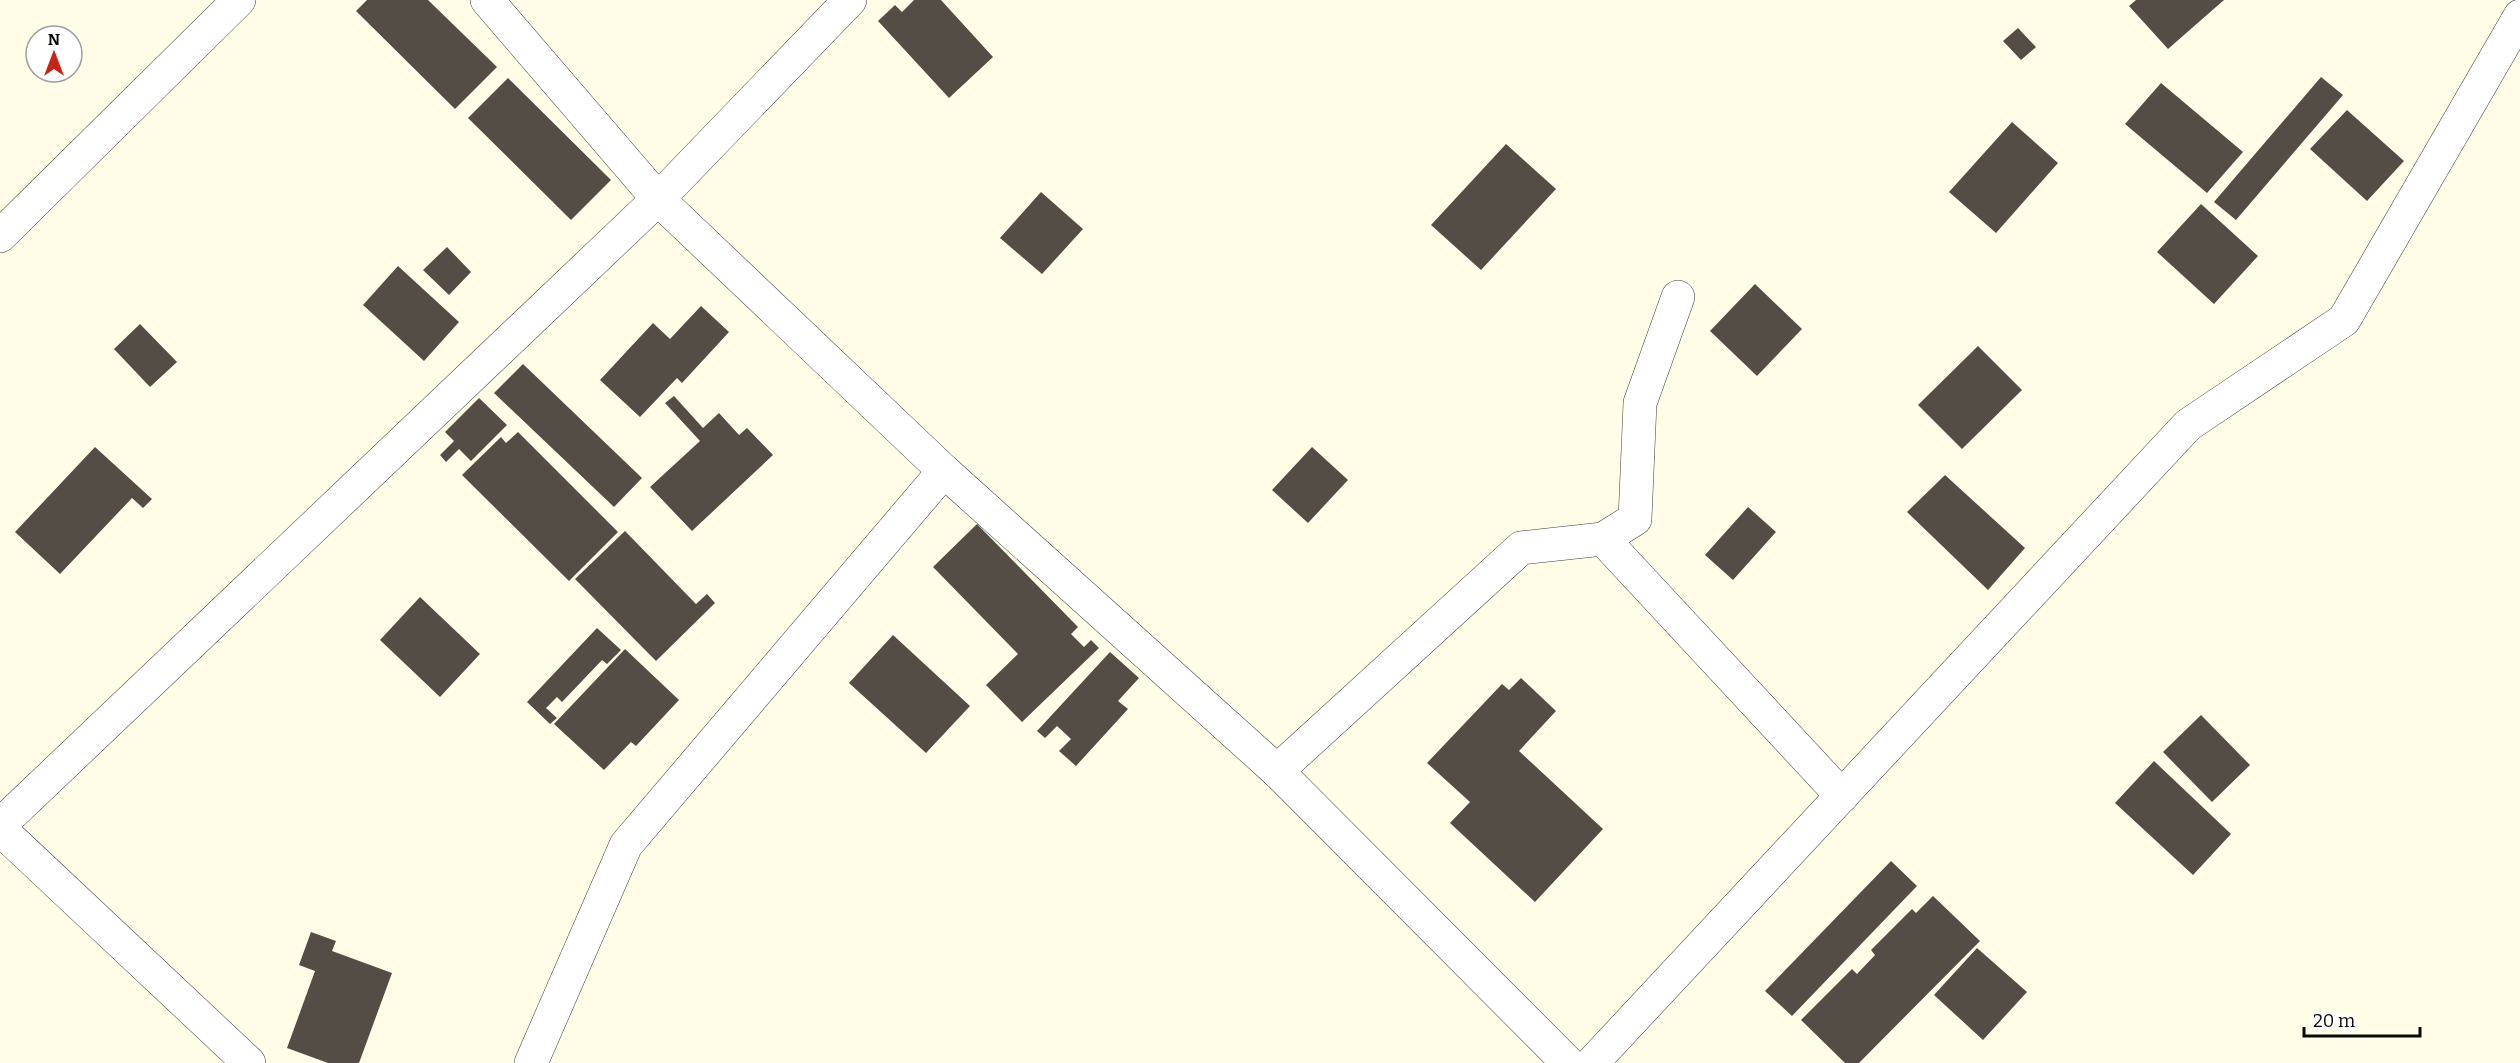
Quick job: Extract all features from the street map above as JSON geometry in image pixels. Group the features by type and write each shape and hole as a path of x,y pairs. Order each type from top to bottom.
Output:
{"street":[{"path":"0,236 239,0"},
{"path":"487,0 658,199 944,471 1277,771 1568,1063"},
{"path":"249,1063 0,827 658,199 850,0"},
{"path":"1592,1063 2187,425 2344,320 2520,16"},
{"path":"1277,771 1521,548 1603,538 1635,519 1640,404 1678,297"},
{"path":"531,1063 626,845 944,471"},
{"path":"1603,538 1842,796"}],"building":[{"path":"367,0 428,0 497,67 455,109 356,11"},
{"path":"914,0 941,0 993,57 949,98 878,21 895,5 902,12"},
{"path":"2136,0 2224,0 2168,49 2129,6"},
{"path":"2018,28 2036,47 2021,60 2003,41"},
{"path":"2321,77 2343,95 2236,220 2214,202"},
{"path":"508,78 611,180 571,220 468,118"},
{"path":"2161,83 2243,152 2207,193 2125,124"},
{"path":"2347,110 2404,161 2367,201 2310,149"},
{"path":"2012,122 2058,163 1996,233 1949,192"},
{"path":"1506,144 1556,189 1481,270 1431,225"},
{"path":"1041,192 1083,229 1042,274 1000,238"},
{"path":"2201,204 2258,256 2214,304 2157,252"},
{"path":"447,247 471,272 449,295 423,270"},
{"path":"398,266 459,322 424,361 363,305"},
{"path":"1755,284 1802,329 1757,376 1710,331"},
{"path":"701,306 729,332 682,383 677,378 640,417 600,380 653,323 670,339"},
{"path":"140,324 177,362 150,387 114,349"},
{"path":"1978,346 2022,390 1962,449 1918,405"},
{"path":"523,364 642,478 614,507 494,393"},
{"path":"674,396 703,428 719,413 739,435 747,428 773,455 692,531 650,487 700,441 665,403"},
{"path":"479,398 507,425 471,461 459,449 446,462 440,455 454,441 445,432"},
{"path":"518,432 618,532 569,581 462,475 501,437 506,443"},
{"path":"95,447 152,499 143,508 132,498 60,574 15,532"},
{"path":"1312,447 1348,480 1308,523 1272,490"},
{"path":"1945,475 2025,548 1988,590 1907,512"},
{"path":"1748,507 1776,532 1733,580 1705,555"},
{"path":"977,524 1078,627 1071,634 1084,647 1091,640 1099,648 1022,722 986,685 1018,654 933,567"},
{"path":"625,531 696,604 707,594 715,603 656,661 575,579"},
{"path":"420,597 480,654 440,697 380,640"},
{"path":"597,628 621,650 607,664 602,660 562,702 557,697 546,708 557,718 550,724 527,702"},
{"path":"893,635 970,706 926,753 849,683"},
{"path":"625,649 679,700 636,746 631,742 604,770 554,724"},
{"path":"1110,652 1139,678 1118,701 1128,709 1076,766 1059,751 1071,739 1057,726 1045,738 1037,731"},
{"path":"1521,678 1556,711 1519,751 1603,829 1535,902 1450,823 1470,802 1427,763 1502,684 1509,690"},
{"path":"2201,715 2250,765 2212,802 2163,752"},
{"path":"2154,761 2231,834 2193,875 2115,803"},
{"path":"1891,861 1917,886 1792,1016 1765,991"},
{"path":"1933,896 1980,941 1859,1063 1845,1063 1801,1020 1852,969 1857,974 1875,955 1871,950 1912,909 1916,913"},
{"path":"311,932 336,941 332,951 392,973 359,1063 328,1063 287,1048 315,971 299,965"},
{"path":"1977,948 2027,992 1983,1040 1934,995"}]}
